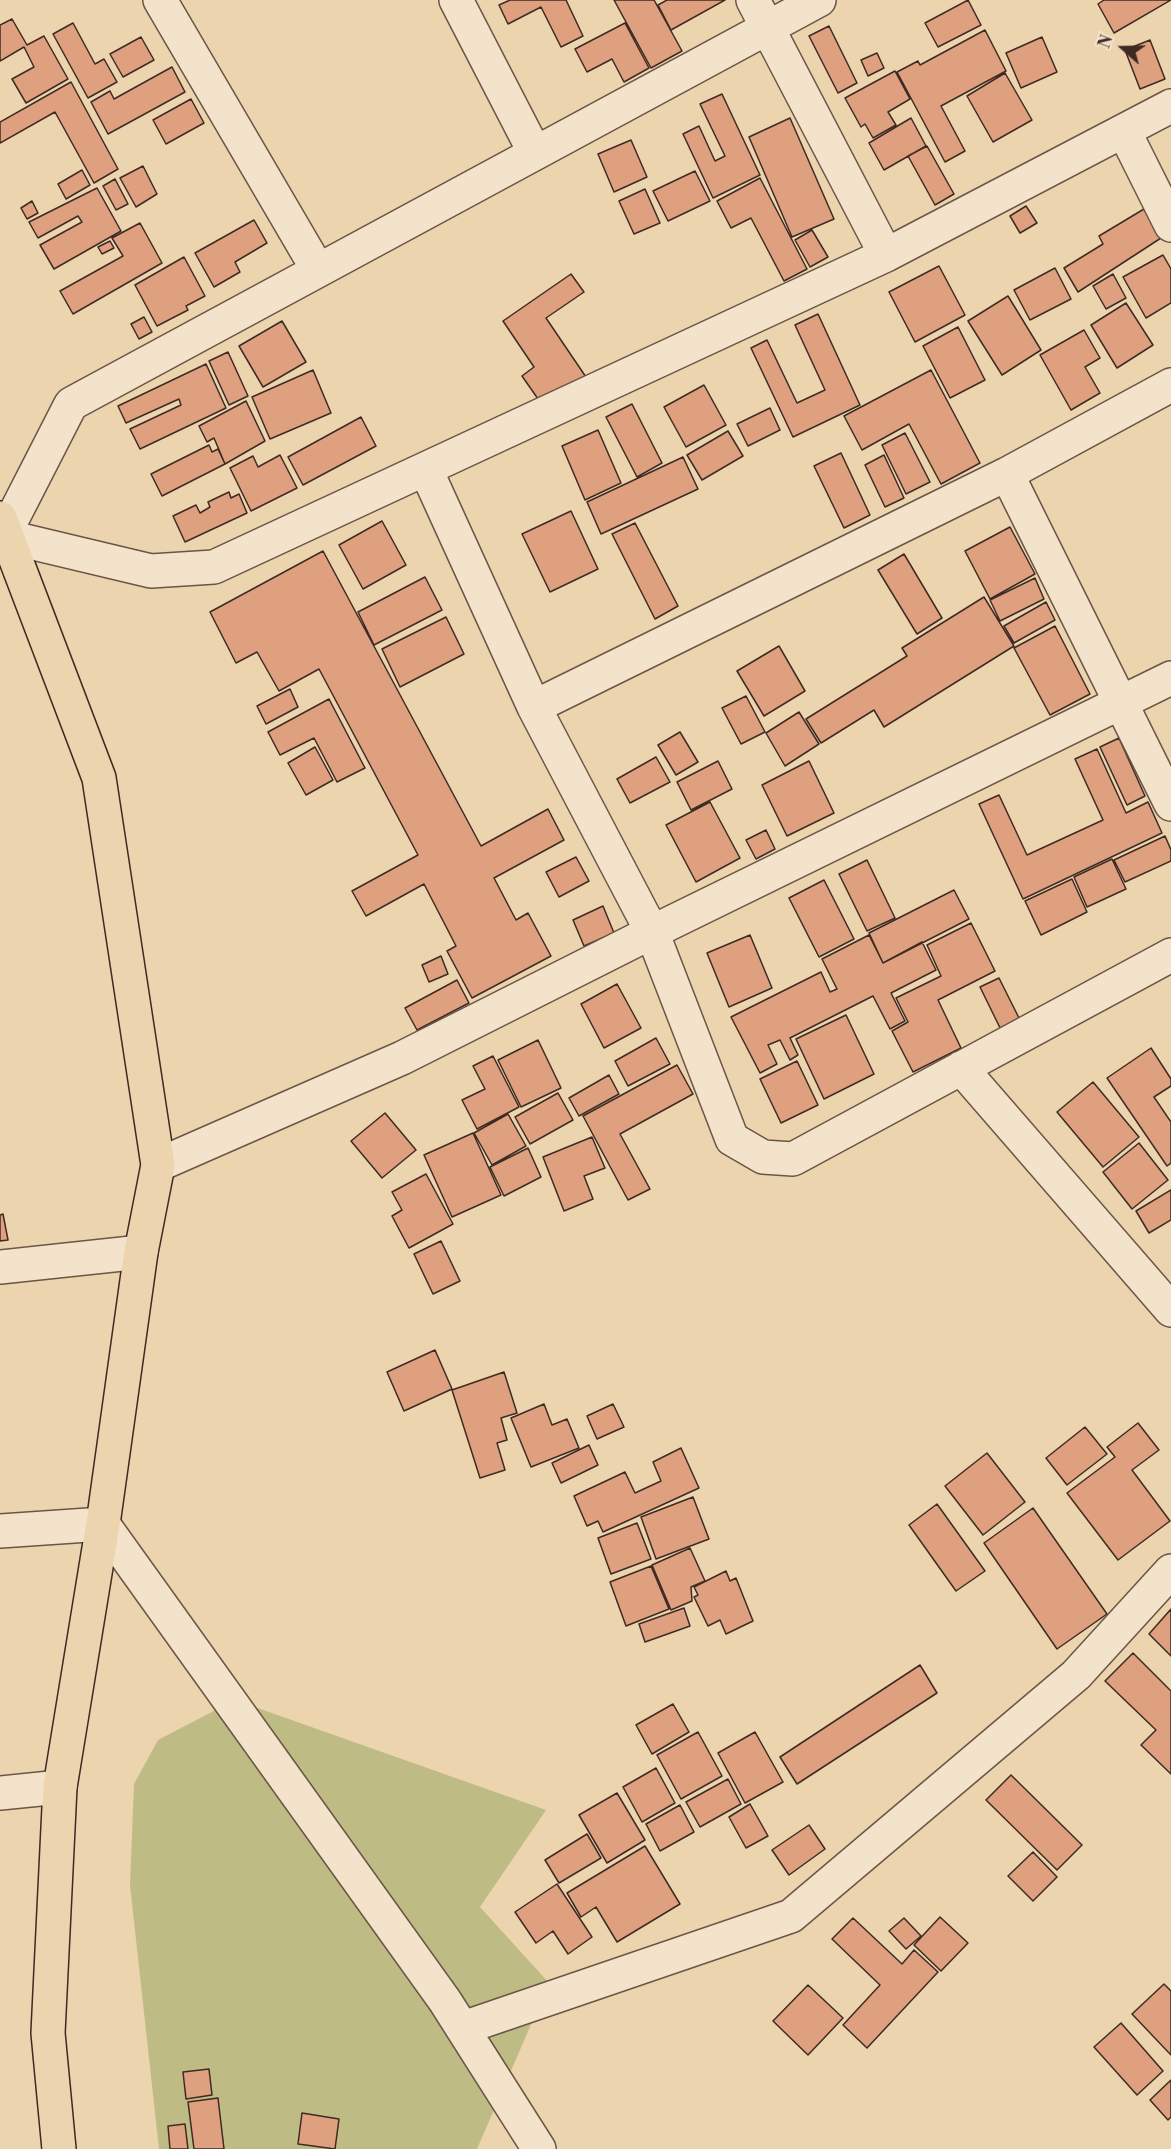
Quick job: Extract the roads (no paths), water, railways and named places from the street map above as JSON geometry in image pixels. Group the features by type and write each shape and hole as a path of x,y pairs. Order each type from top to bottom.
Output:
{"main road":[{"path":"1,529 99,778 158,1166 141,1252 103,1524 60,1787 48,2033 59,2149"}],"street":[{"path":"160,0 318,270"},
{"path":"456,0 535,153"},
{"path":"819,0 761,14 535,153 71,404 1,529 151,572 214,567 886,255 1171,106"},
{"path":"761,14 886,255"},
{"path":"1124,131 1171,225"},
{"path":"534,707 1007,474 1171,385"},
{"path":"426,470 534,707 652,932 732,1139 762,1157 793,1159 1171,955"},
{"path":"1007,474 1123,702 1171,804"},
{"path":"158,1166 402,1058 652,932 1171,678"},
{"path":"961,1068 1171,1310"},
{"path":"0,1266 141,1252"},
{"path":"0,1531 103,1524 463,2028 539,2149"},
{"path":"463,2028 791,1916 1076,1675 1171,1571"},
{"path":"0,1793 60,1787"}]}
